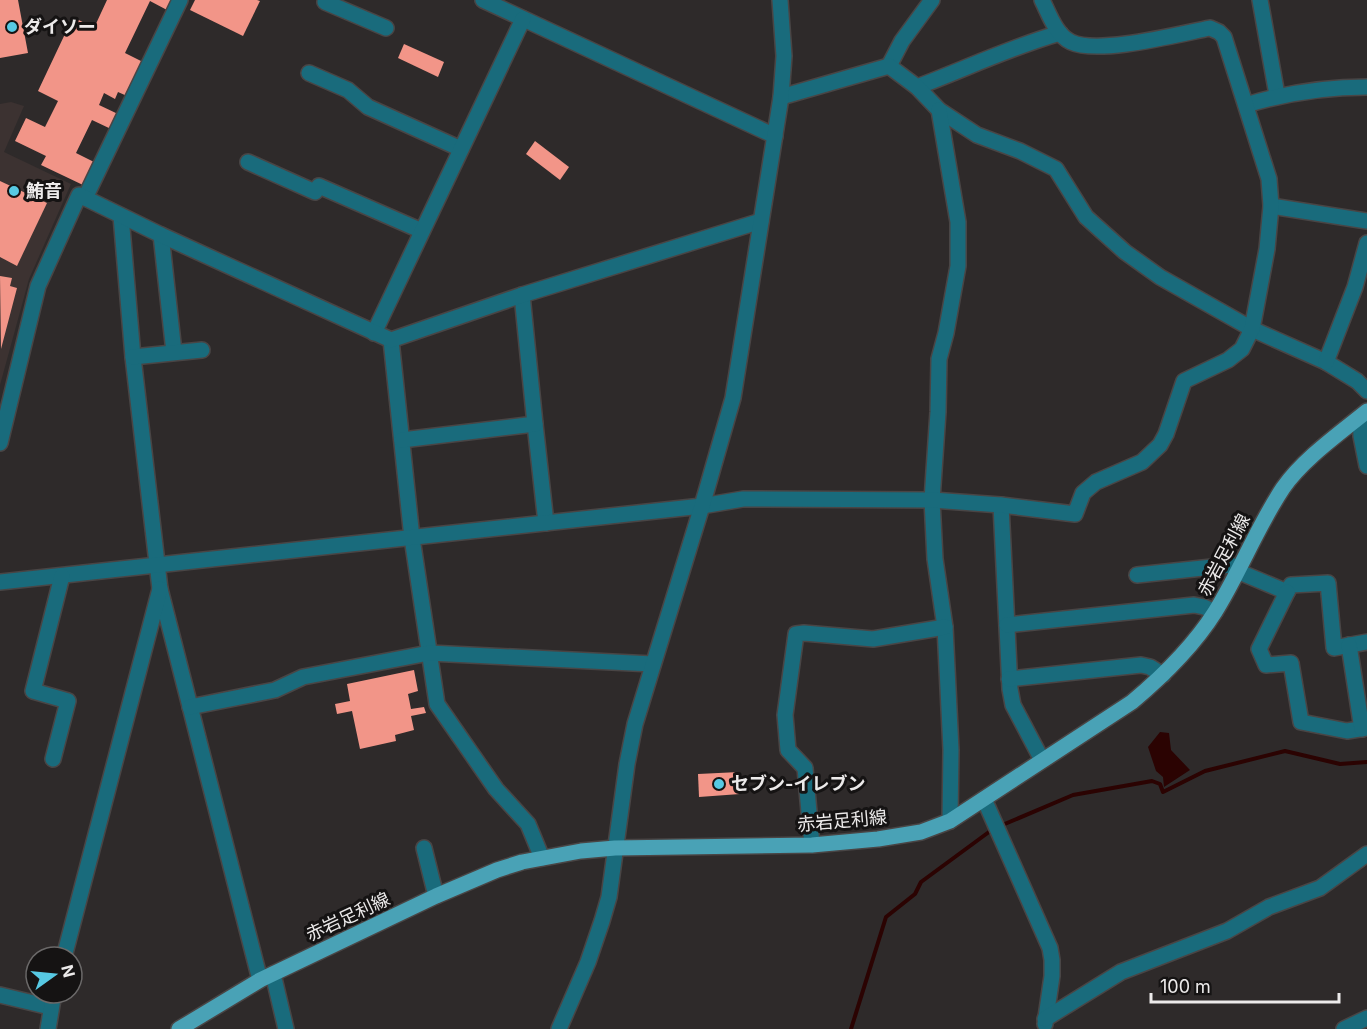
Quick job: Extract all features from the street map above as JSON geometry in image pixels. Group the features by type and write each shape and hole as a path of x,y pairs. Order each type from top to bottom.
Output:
{"main road":[{"name":"赤岩足利線","path":"179,1029 266,977 436,896 497,870 542,858 615,848 812,845 878,839 921,832 950,821 1132,702 1162,675 1188,648 1215,612 1284,487 1328,443 1363,414"}],"street":[{"path":"85,198 180,0"},
{"path":"483,0 775,136"},
{"path":"559,1029 603,921 609,897 635,724 733,398 781,97 784,56 780,0"},
{"path":"781,97 890,66 902,41 932,0"},
{"path":"0,582 702,506 743,499 932,500 1075,514 1083,493 1096,482 1142,462 1160,446 1184,381 1228,360 1242,349 1252,329 1267,249 1271,206 1269,179 1224,38 1219,32 1210,28 1130,44 1084,46 1070,41 1060,33 1042,0"},
{"path":"1260,0 1277,95"},
{"path":"325,2 353,6 386,28"},
{"path":"374,333 523,19"},
{"path":"917,87 1021,44 1060,33"},
{"path":"890,66 917,87 939,110 977,135 1020,151 1056,169 1086,217 1125,252 1160,277 1252,329 1326,362 1358,381 1367,391"},
{"path":"309,72 348,90 368,107 461,149"},
{"path":"1246,105 1277,95 1341,87 1367,87"},
{"path":"939,110 958,222 958,266 939,359 932,500 935,559 945,627 951,750 950,821"},
{"path":"248,162 315,192 319,186 422,231"},
{"path":"0,443 38,286 79,195 391,340 522,295 761,221"},
{"path":"1271,206 1367,221"},
{"path":"121,216 133,357 160,589 190,707 266,977 286,1029"},
{"path":"161,235 174,352"},
{"path":"1326,362 1355,287 1367,243"},
{"path":"522,295 546,523"},
{"path":"391,340 412,538 437,704 496,789 528,824 542,858"},
{"path":"133,357 202,350"},
{"path":"1363,414 1361,436 1367,466"},
{"path":"402,440 535,424"},
{"path":"1001,505 1013,705 1042,760"},
{"path":"1137,575 1231,565 1237,571 1287,592"},
{"path":"52,759 68,701 33,691 63,576"},
{"path":"1349,645 1364,728 1347,731 1301,722 1290,663 1266,665 1259,648 1291,585 1328,583 1334,648 1349,645 1367,642"},
{"path":"67,945 160,589"},
{"path":"1007,625 1194,604 1215,612"},
{"path":"812,845 805,768 788,750 785,715 796,634 873,639 945,627"},
{"path":"190,707 275,690 303,677 429,653 653,664"},
{"path":"1010,679 1141,665 1150,667 1162,675"},
{"path":"984,799 1050,948 1052,976 1045,1024"},
{"path":"424,848 436,896"},
{"path":"1045,1024 1121,972 1227,931 1269,907 1320,888 1367,854"},
{"path":"0,995 24,997"},
{"path":"48,1029 51,1005"},
{"path":"1344,1029 1367,1018"}],"shaded area":[{"path":"11,102 24,106 4,152 71,184 29,279 0,385 0,104"},
{"path":"1160,732 1169,733 1171,750 1190,770 1164,787 1163,777 1156,771 1148,747"}],"building":[{"name":"ダイソー","path":"0,0 18,0 28,53 0,58"},
{"path":"107,0 172,0 167,10 150,1 125,53 143,62 127,96 118,92 115,99 104,93 99,105 118,114 111,129 92,120 76,153 94,162 83,185 41,165 46,156 15,141 26,118 45,127 58,101 38,91 73,17 94,28"},
{"path":"195,0 260,1 243,36 190,10"},
{"path":"404,44 444,62 438,77 398,58"},
{"path":"535,141 569,167 560,180 526,154"},
{"path":"0,181 47,203 17,266 0,257"},
{"path":"0,276 12,278 10,286 17,288 1,349"},
{"path":"414,670 418,691 408,694 411,709 424,707 426,713 411,716 414,730 395,735 396,741 360,749 352,711 337,714 335,704 350,701 347,684"},
{"name":"セブン-イレブン","path":"739,772 740,794 699,797 698,774"}],"waterway":[{"path":"1000,826 1073,795 1152,781 1160,784 1163,792 1205,771 1285,751 1340,764 1367,762"},
{"path":"851,1029 886,917 915,894 921,882 993,829"}],"place":[{"name":"ダイソー","path":"12,27"},
{"name":"鮪音","path":"14,191"},
{"name":"セブン-イレブン","path":"719,784"}]}
